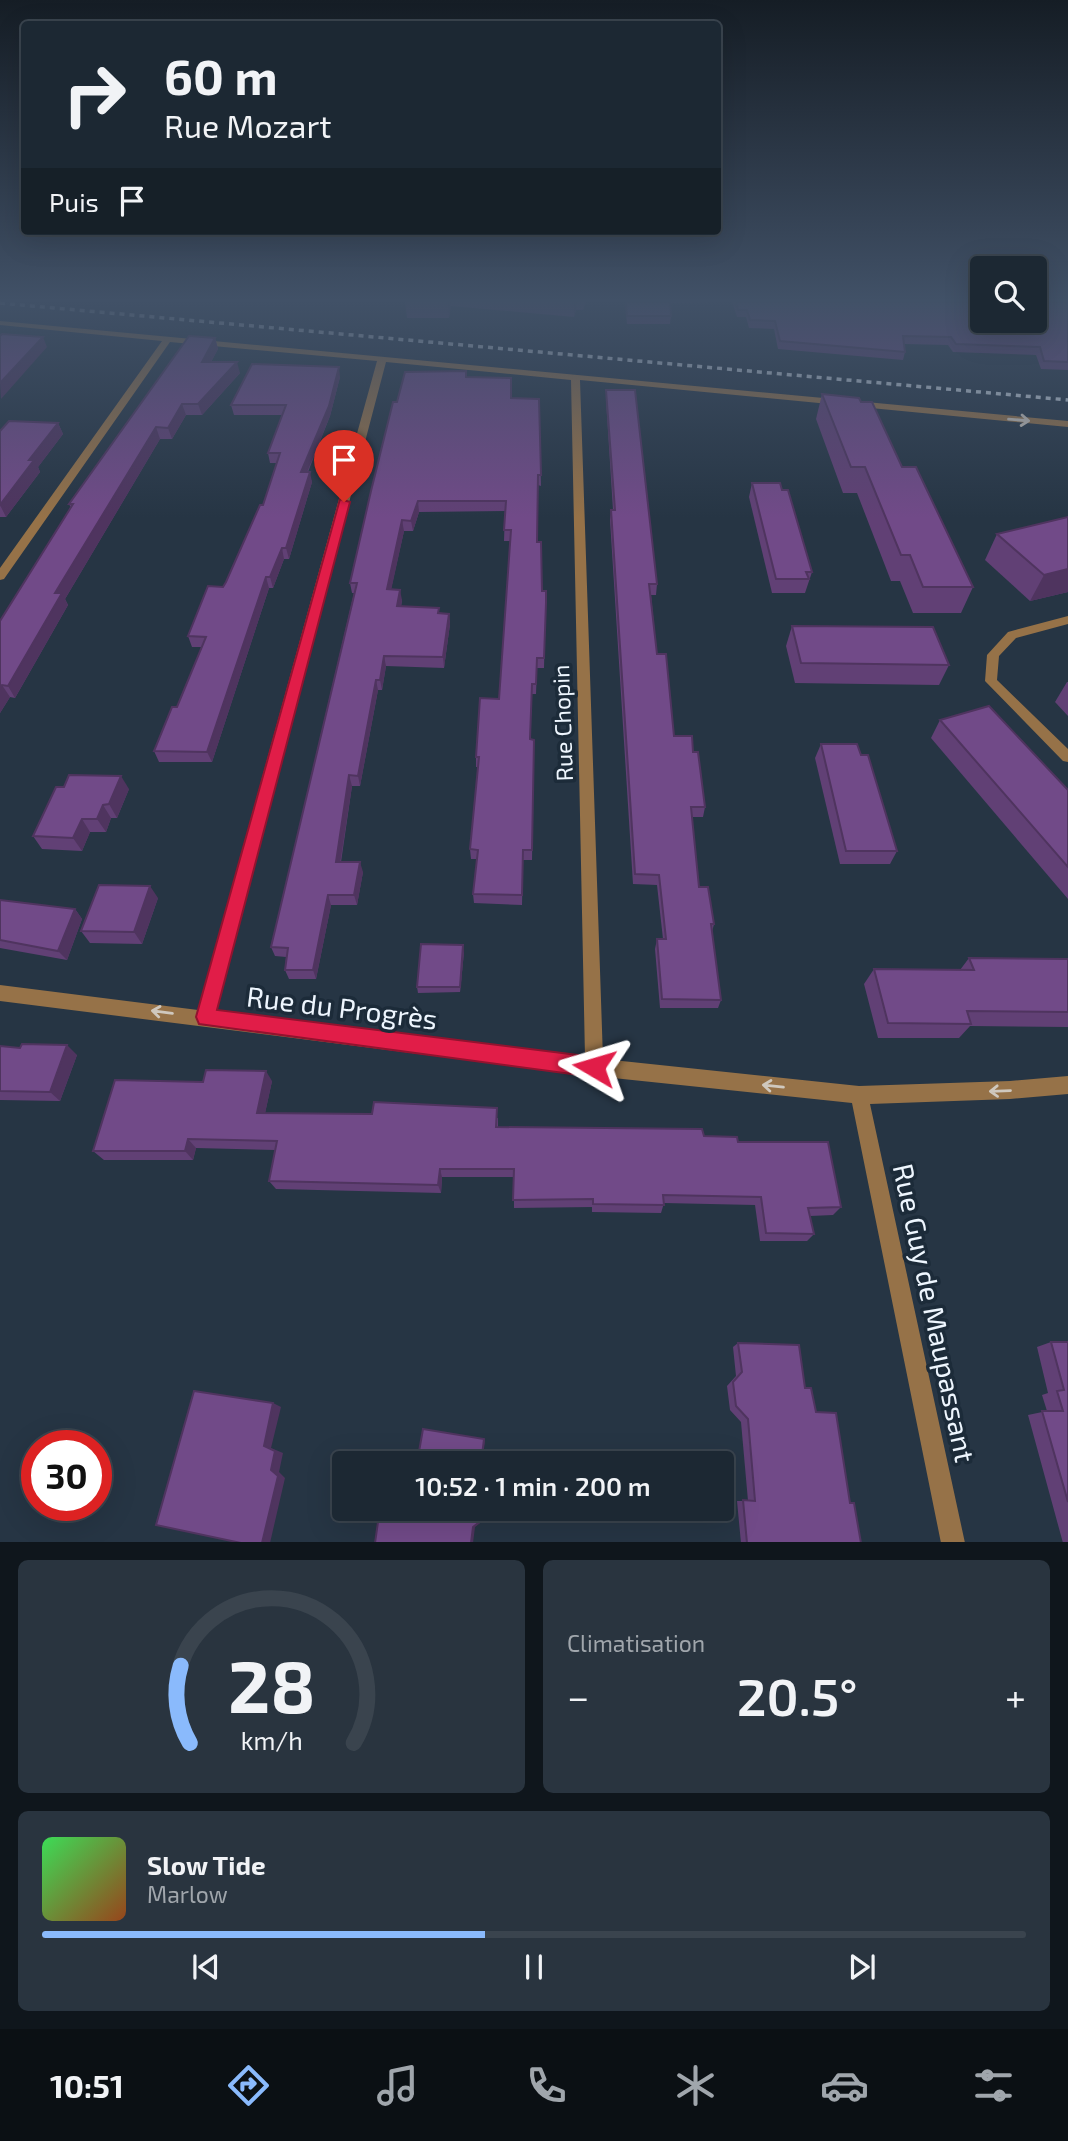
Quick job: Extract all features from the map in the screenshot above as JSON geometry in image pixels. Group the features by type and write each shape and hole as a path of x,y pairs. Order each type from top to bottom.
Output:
{"street":[{"path":"0,576 143,374"},
{"path":"205,1017 378,374"},
{"path":"540,374 1068,424"},
{"name":"Rue Chopin","path":"575,377 594,1067"},
{"path":"1068,620 1012,635 993,655 992,681 1068,757"},
{"name":"Rue du Progrès","path":"0,993 594,1067 859,1095 1010,1090 1068,1085"},
{"name":"Rue Guy de Maupassant","path":"859,1095 953,1542"}],"building":[{"path":"0,374 8,374 0,383"},
{"path":"162,374 226,374 198,404 182,404 168,428 156,427 55,593 62,593 8,686 2,685 0,689 0,621 73,504 69,504"},
{"path":"247,374 337,374 329,406 301,472 310,472 286,548 282,548 270,577 266,577 207,752 154,751 172,707 177,707 206,637 188,636 208,586 223,587 226,582 260,505 263,505 280,453 268,453 286,405 231,405"},
{"path":"404,374 466,374 466,377 511,378 511,398 539,399 541,475 538,475 537,542 541,542 542,591 546,591 546,603 544,658 537,658 536,684 532,684 532,850 523,850 522,895 473,894 478,850 470,849 479,757 476,757 480,698 499,699 511,530 504,530 506,501 418,501 411,521 402,520 387,589 400,590 397,606 439,608 438,613 449,614 443,657 384,656 380,680 376,680 358,776 349,775 336,862 360,862 354,895 328,895 313,970 285,970 288,948 271,947 357,583 350,583 371,491 393,402 397,402"},
{"path":"606,390 635,390 657,584 649,584 657,654 666,654 674,736 692,736 693,752 698,752 705,807 691,807 699,887 708,887 714,924 711,924 721,1000 662,999 657,939 666,939 659,875 635,874 611,510 615,510"},
{"path":"822,394 872,402 902,467 916,467 973,587 923,587 910,555 901,555 865,467 851,467"},
{"path":"9,421 58,423 29,460 34,460 0,505 0,431"},
{"path":"752,483 780,483 782,490 788,490 812,572 806,572 809,579 776,579"},
{"path":"1068,517 1068,569 1044,575 997,534"},
{"path":"792,626 933,627 949,665 801,663"},
{"path":"989,706 1068,790 1068,867 940,720"},
{"path":"821,744 857,744 861,755 868,755 897,851 846,851"},
{"path":"69,775 121,776 109,804 103,805 97,819 82,819 73,838 33,836 56,787 64,787"},
{"path":"99,885 150,886 134,932 81,931"},
{"path":"0,900 75,909 58,951 0,940"},
{"path":"421,944 463,945 460,987 417,987"},
{"path":"969,958 1068,959 1068,1012 967,1011 971,1024 888,1023 874,969 974,970"},
{"path":"22,1044 67,1045 50,1092 0,1091 0,1046 20,1048"},
{"path":"206,1070 266,1071 257,1113 372,1114 374,1102 497,1108 496,1127 702,1129 704,1136 737,1137 738,1142 828,1142 841,1207 808,1208 814,1234 766,1233 761,1197 663,1195 664,1205 593,1204 593,1199 513,1200 514,1169 440,1169 438,1185 269,1181 277,1141 188,1139 185,1151 93,1151 115,1080 203,1082"},
{"path":"1051,1342 1068,1342 1068,1502 1042,1411 1063,1411 1057,1391 1064,1390"},
{"path":"738,1343 799,1345 805,1388 811,1388 816,1412 836,1413 850,1503 854,1503 861,1542 747,1542 743,1500 755,1501 748,1419 736,1406 733,1382 742,1372"},
{"path":"194,1391 273,1403 264,1446 275,1451 271,1470 278,1476 262,1542 236,1542 156,1525"},
{"path":"423,1429 484,1439 482,1451 419,1451"},
{"path":"378,1521 481,1521 473,1527 471,1542 375,1542"}],"railway":[{"path":"781,374 1068,400"}],"route":[{"path":"344,502 205,1017 594,1067"}]}
